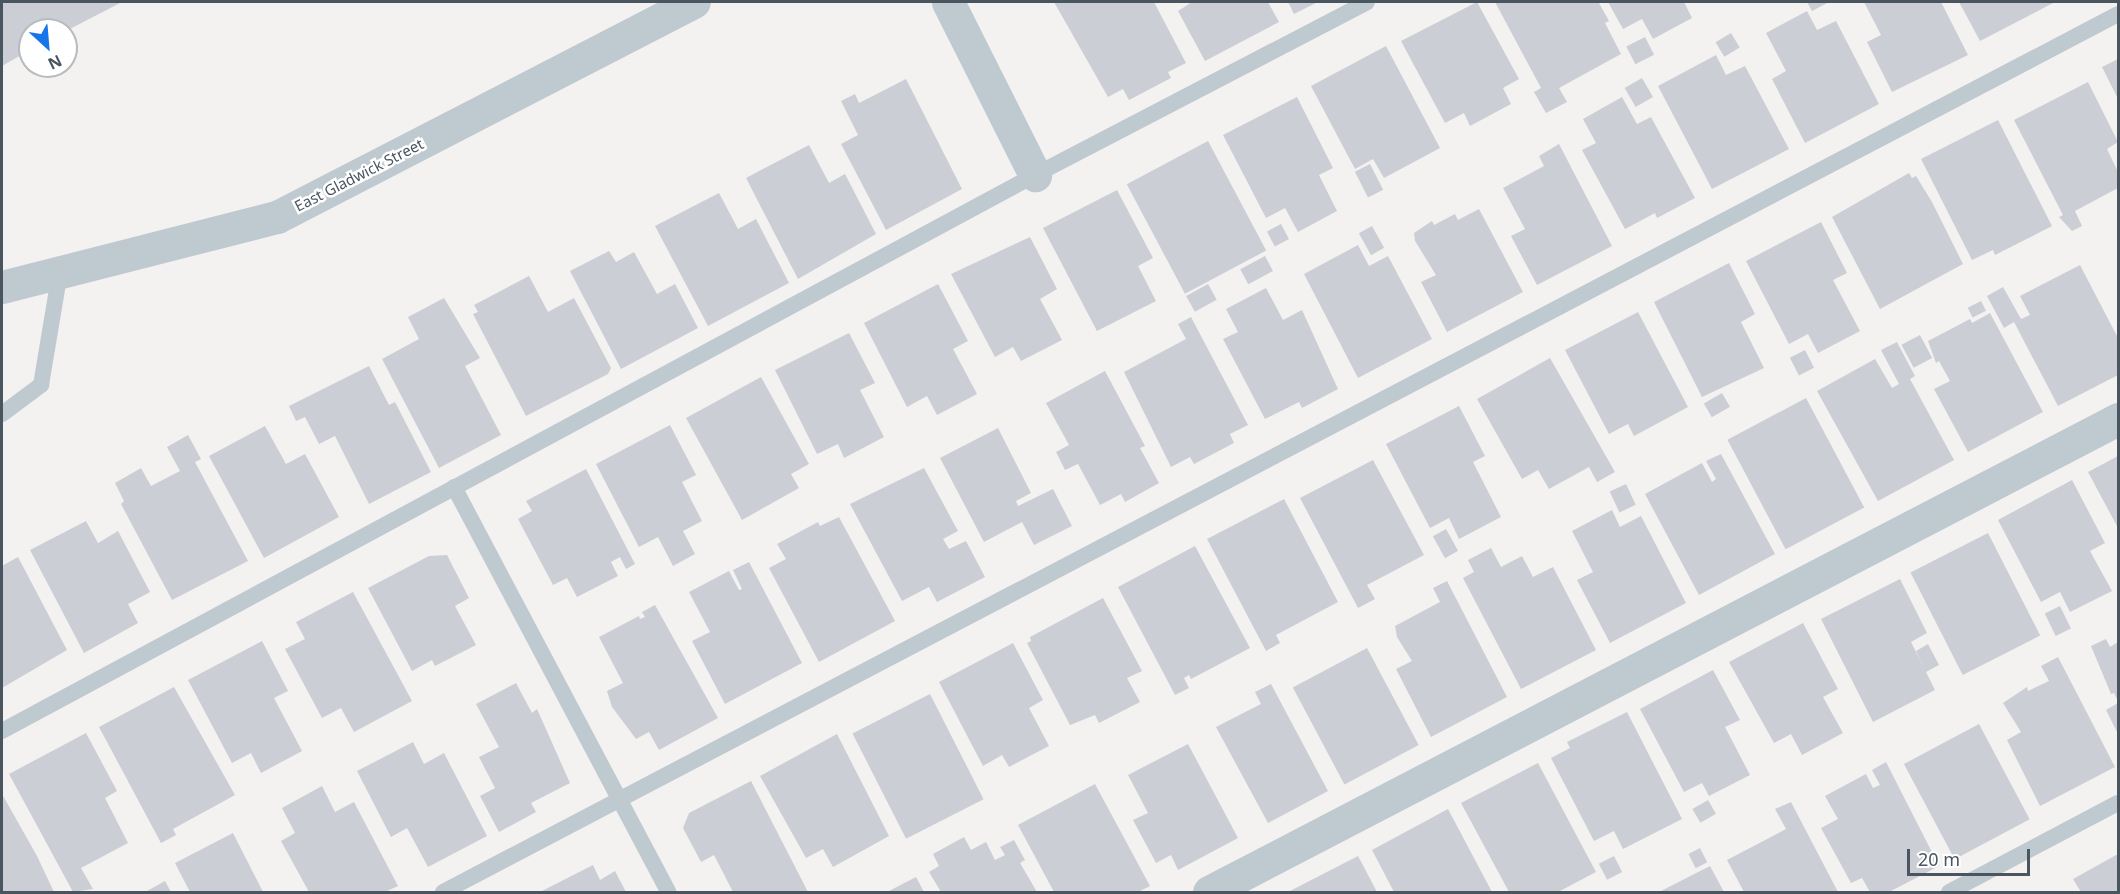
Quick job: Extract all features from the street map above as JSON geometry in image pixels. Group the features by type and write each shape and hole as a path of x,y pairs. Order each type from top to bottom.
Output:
{"street":[{"name":"East Gladwick Street","path":"2,287 277,217 694,2"},
{"path":"948,2 1035,175"},
{"path":"1209,892 2118,419"}],"lane":[{"path":"2,731 1035,175 1367,2"},
{"path":"443,892 621,802 2118,14"},
{"path":"2,414 41,386 60,272"},
{"path":"454,487 668,892"},
{"path":"1949,892 2118,803"}],"building":[{"path":"2,2 122,2 78,25 78,18 18,18 18,57 2,66"},
{"path":"1054,2 1154,2 1186,63 1168,72 1171,78 1129,100 1123,89 1108,97"},
{"path":"1192,2 1268,2 1279,22 1205,61 1178,11"},
{"path":"1288,2 1318,2 1294,14"},
{"path":"1477,2 1519,79 1503,88 1511,104 1470,126 1464,113 1445,123 1401,41"},
{"path":"1495,2 1599,3 1609,21 1605,23 1621,54 1559,88 1567,102 1546,113 1534,92 1541,88"},
{"path":"1608,2 1684,2 1692,18 1653,39 1642,19 1623,29"},
{"path":"1807,2 1829,2 1812,11"},
{"path":"1864,2 1941,2 1968,55 1892,92 1867,42 1881,35"},
{"path":"1959,2 2055,2 1980,41"},
{"path":"1807,11 1817,30 1836,21 1879,104 1805,143 1772,79 1786,71 1766,33"},
{"path":"1731,33 1740,48 1724,57 1716,42"},
{"path":"1645,37 1654,55 1635,64 1626,47"},
{"path":"1386,46 1440,148 1384,178 1373,159 1355,169 1311,86"},
{"path":"1716,55 1726,75 1745,66 1789,149 1712,189 1658,86"},
{"path":"2118,59 2118,99 2102,67"},
{"path":"1642,78 1653,97 1636,107 1625,88"},
{"path":"906,79 962,189 886,230 841,144 858,135 841,101 855,94 859,103"},
{"path":"2088,82 2118,142 2107,149 2118,172 2118,188 2075,211 2082,226 2072,231 2059,217 2063,215 2014,120"},
{"path":"1297,97 1333,168 1319,175 1337,211 1298,232 1285,208 1266,218 1223,135"},
{"path":"1622,97 1637,124 1651,117 1695,198 1657,218 1655,213 1625,229 1582,150 1596,143 1583,119"},
{"path":"1998,120 2052,226 1995,255 1993,250 1972,260 1921,159"},
{"path":"1208,141 1266,250 1185,294 1127,184"},
{"path":"1559,144 1612,246 1537,285 1511,236 1525,229 1503,188 1544,166 1539,156"},
{"path":"809,145 829,183 845,174 876,234 798,279 746,178"},
{"path":"1370,164 1383,190 1368,198 1355,172"},
{"path":"1909,173 1912,178 1916,176 1932,202 1963,264 1880,309 1832,217"},
{"path":"1117,190 1153,258 1138,266 1156,301 1097,331 1043,228"},
{"path":"719,193 738,229 756,219 789,283 708,326 655,226"},
{"path":"1479,209 1523,292 1447,332 1421,282 1436,275 1415,241 1414,233 1432,221 1434,225 1455,214 1458,220"},
{"path":"1821,222 1847,273 1833,280 1860,331 1818,353 1808,334 1789,344 1746,261"},
{"path":"1281,224 1289,239 1275,247 1267,232"},
{"path":"1372,226 1384,248 1371,255 1359,233"},
{"path":"1030,237 1057,289 1040,299 1062,340 1021,361 1013,347 995,357 951,274"},
{"path":"1358,245 1369,266 1388,256 1432,339 1358,378 1304,274"},
{"path":"609,251 616,262 634,252 657,294 675,284 698,328 621,369 570,271"},
{"path":"1265,256 1273,271 1248,284 1240,269"},
{"path":"1729,263 1755,314 1741,322 1764,368 1702,397 1654,302"},
{"path":"2080,265 2118,338 2118,375 2058,406 2014,322 2004,328 1987,296 2003,287 2021,319 2030,315 2020,296"},
{"path":"529,276 548,312 574,298 611,368 608,374 526,416 473,314 478,312 474,305"},
{"path":"938,284 968,341 953,349 977,394 937,415 927,396 907,407 864,323"},
{"path":"1208,284 1217,300 1195,312 1186,296"},
{"path":"1266,288 1283,320 1302,310 1338,389 1302,408 1299,402 1265,419 1223,339 1238,332 1226,309"},
{"path":"444,298 480,358 465,366 501,435 439,468 382,359 419,339 408,317"},
{"path":"1981,301 1986,311 1973,318 1968,308"},
{"path":"1638,312 1688,407 1634,436 1628,424 1609,434 1565,350"},
{"path":"1990,313 2043,412 1968,452 1934,389 1950,381 1939,361 1936,363 1928,341 1970,319 1972,323"},
{"path":"1191,317 1248,425 1230,434 1234,443 1194,464 1190,457 1171,467 1124,372 1186,339 1178,324"},
{"path":"849,333 875,383 860,390 884,437 844,458 838,444 817,454 775,370"},
{"path":"1920,335 1932,358 1914,368 1901,345"},
{"path":"1897,342 1915,376 1910,379 1954,460 1878,501 1817,391 1875,359 1892,388 1899,384 1881,350"},
{"path":"1805,350 1814,368 1799,376 1790,358"},
{"path":"1550,358 1615,472 1597,482 1589,467 1549,489 1538,470 1522,479 1477,399"},
{"path":"369,366 389,405 395,402 431,472 369,504 335,436 319,444 305,417 296,421 289,406"},
{"path":"1105,371 1145,446 1140,448 1159,483 1125,502 1121,494 1100,505 1078,464 1065,470 1056,452 1069,445 1046,403"},
{"path":"761,377 809,464 791,474 799,488 742,520 686,418"},
{"path":"1722,393 1730,407 1712,417 1704,404"},
{"path":"1806,398 1864,507 1786,549 1727,440"},
{"path":"1459,406 1485,456 1473,462 1501,517 1459,539 1449,518 1430,528 1386,444"},
{"path":"670,425 696,475 682,482 702,521 683,531 695,554 673,566 658,537 639,547 596,464"},
{"path":"265,426 286,464 305,454 339,517 264,558 209,456"},
{"path":"998,428 1031,493 1016,501 1018,506 1053,489 1072,526 1034,545 1022,522 984,542 940,458"},
{"path":"188,435 201,459 195,462 248,561 172,600 121,504 124,501 115,483 141,468 151,486 180,471 167,447"},
{"path":"1721,454 1775,554 1699,595 1645,494 1702,463 1712,482 1716,479 1706,461"},
{"path":"2118,456 2118,528 2088,472"},
{"path":"1373,460 1424,555 1367,585 1375,599 1358,608 1300,498"},
{"path":"924,468 958,531 943,539 949,549 966,541 985,577 937,602 929,587 902,601 850,504"},
{"path":"586,469 635,564 626,569 620,557 611,562 618,576 577,597 567,578 553,585 518,519 532,511 526,501"},
{"path":"2072,480 2105,543 2090,551 2112,591 2070,612 2060,592 2041,602 1998,520"},
{"path":"1626,484 1636,505 1619,512 1610,492"},
{"path":"1284,499 1338,602 1276,635 1280,643 1266,651 1207,539"},
{"path":"1612,510 1620,527 1641,516 1686,603 1610,643 1577,580 1593,572 1572,531"},
{"path":"839,517 895,621 819,662 769,568 786,559 777,544 818,522 820,526"},
{"path":"86,521 98,543 118,531 150,592 128,604 138,623 84,653 30,550"},
{"path":"1446,529 1458,551 1445,558 1433,536"},
{"path":"1988,533 2040,635 1963,675 1910,572"},
{"path":"1195,546 1250,648 1191,679 1189,675 1184,678 1189,688 1175,695 1118,587"},
{"path":"1491,548 1501,567 1522,556 1533,577 1553,567 1596,650 1521,689 1463,578 1474,572 1468,560"},
{"path":"447,555 469,598 455,606 476,645 435,666 432,660 412,671 368,588 429,556"},
{"path":"18,557 67,650 2,688 2,566"},
{"path":"749,562 802,663 725,704 692,641 710,632 689,592 729,571 739,590 742,589 733,570"},
{"path":"1900,579 1927,633 1911,642 1924,668 1916,651 1928,644 1939,665 1926,672 1935,690 1873,722 1821,619"},
{"path":"1447,581 1507,697 1431,737 1396,669 1412,661 1397,637 1395,626 1440,602 1433,588"},
{"path":"353,592 412,701 354,732 341,708 322,718 285,649 305,639 296,622"},
{"path":"1103,598 1142,671 1127,678 1140,702 1099,723 1095,715 1070,725 1027,643 1031,641 1030,637"},
{"path":"655,605 718,718 659,750 649,732 636,739 612,707 607,691 623,683 599,637 639,616 640,619 645,617 642,612"},
{"path":"2060,606 2071,628 2056,636 2045,613"},
{"path":"1803,623 1838,689 1823,697 1843,733 1802,755 1791,734 1774,743 1729,662"},
{"path":"2106,639 2110,647 2118,642 2118,701 2114,693 2111,694 2091,646"},
{"path":"262,641 288,691 274,698 302,751 261,773 251,753 232,763 188,680"},
{"path":"1013,643 1043,700 1029,708 1049,746 1009,767 1002,755 983,766 939,682"},
{"path":"1367,648 1419,745 1344,785 1293,687"},
{"path":"2058,657 2115,767 2040,806 2007,740 2021,732 2003,703 2027,687 2028,691 2049,681 2041,666"},
{"path":"1713,670 1740,720 1725,727 1750,775 1709,796 1702,783 1684,792 1640,709"},
{"path":"516,683 532,713 537,709 570,783 531,803 536,812 499,832 480,796 495,788 479,757 499,747 476,704"},
{"path":"1271,684 1328,791 1268,823 1216,727 1261,704 1255,692"},
{"path":"174,687 235,795 173,829 176,835 161,843 99,727"},
{"path":"930,694 984,799 906,839 852,733"},
{"path":"2118,703 2118,734 2106,710"},
{"path":"1627,712 1682,819 1623,849 1614,831 1594,841 1551,758 1570,748 1567,742"},
{"path":"1979,724 2030,819 1955,859 1904,764"},
{"path":"86,733 117,791 105,798 128,843 81,868 93,889 73,892 9,774"},
{"path":"837,734 889,836 833,867 823,849 806,858 760,776"},
{"path":"413,742 424,764 444,753 487,836 428,867 407,828 391,837 357,771"},
{"path":"1188,744 1238,838 1178,870 1171,855 1156,863 1133,820 1148,813 1128,775"},
{"path":"1886,762 1939,866 1889,892 1870,892 1862,878 1851,883 1821,828 1838,819 1825,796 1866,774 1873,788 1880,785 1872,770"},
{"path":"1538,763 1596,872 1558,892 1509,892 1461,803"},
{"path":"751,781 808,892 733,892 714,855 701,862 683,828 689,813"},
{"path":"1095,784 1150,886 1138,892 1054,892 1018,825"},
{"path":"322,786 335,812 354,802 398,886 385,892 309,892 281,841 295,833 282,808"},
{"path":"2,794 37,856 54,892 2,892"},
{"path":"1708,800 1716,814 1700,823 1692,809"},
{"path":"1791,802 1838,892 1744,892 1727,860 1786,829 1775,809"},
{"path":"1448,809 1492,892 1394,892 1372,850"},
{"path":"233,833 263,892 190,892 175,863"},
{"path":"964,837 971,850 986,842 995,860 1005,855 1000,847 1014,840 1025,860 1020,863 1037,892 941,892 929,872 939,866 933,854"},
{"path":"1700,848 1707,862 1696,868 1688,854"},
{"path":"2118,854 2118,892 2081,892 2073,879"},
{"path":"1358,856 1377,892 1288,892"},
{"path":"1614,856 1622,872 1607,880 1599,864"},
{"path":"593,865 600,880 615,871 626,892 540,892"},
{"path":"1710,866 1724,892 1659,892"},
{"path":"916,877 924,892 887,892"},
{"path":"165,881 171,892 147,891"}]}
